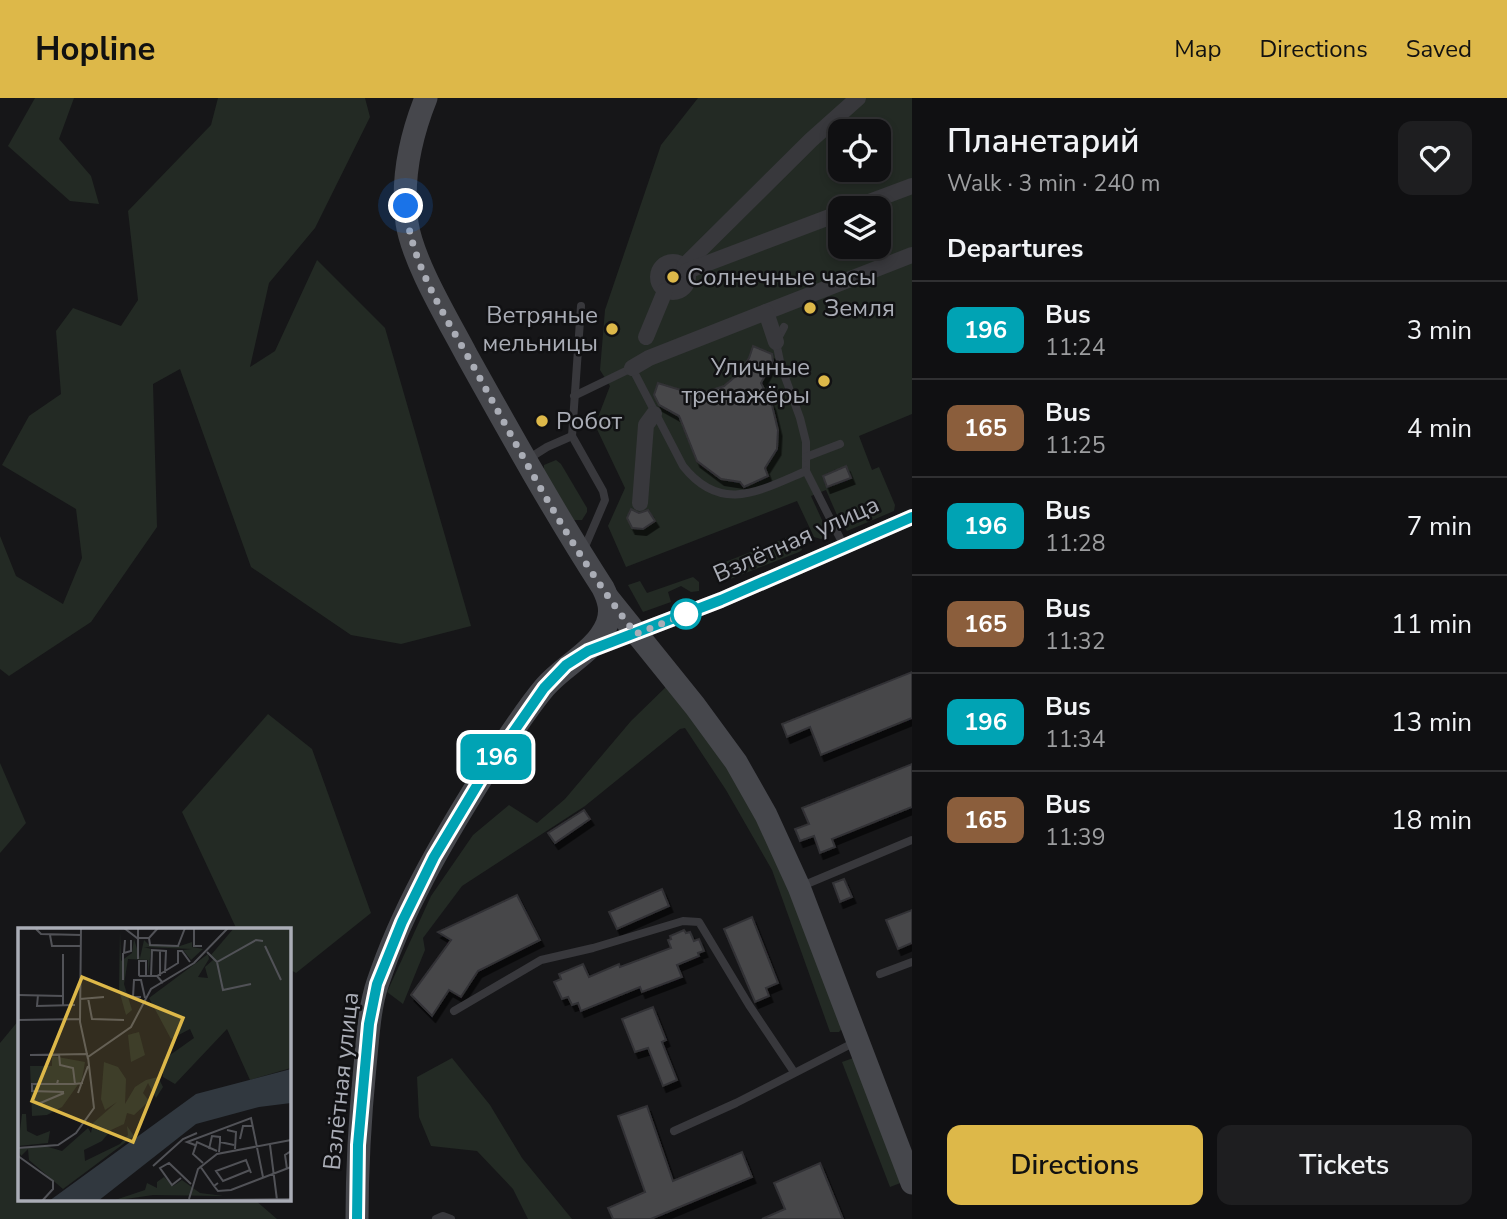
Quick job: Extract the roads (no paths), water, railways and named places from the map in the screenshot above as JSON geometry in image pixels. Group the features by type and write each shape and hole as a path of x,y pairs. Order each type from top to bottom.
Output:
{"main road":[{"path":"426,98 414,127 408,152 406,206 410,238 439,304 525,461 608,598 695,706 736,762 766,815 799,887 912,1183"},
{"path":"588,651 607,624 610,615 608,598"},
{"name":"Взлётная улица","path":"357,1219 358,1145 369,1024 377,984 392,947 434,857 482,777 544,688 566,665 588,651"}],"street":[{"path":"685,269 811,140 858,98"},
{"path":"885,196 912,186"},
{"path":"675,294 659,284 659,270 671,262 685,269 828,217"},
{"path":"632,368 696,339 912,255"},
{"path":"646,337 675,294 687,282 685,269"},
{"path":"766,312 776,342"},
{"path":"690,324 696,339"},
{"path":"640,503 646,425 654,414"},
{"name":"Взлётная улица","path":"588,651 721,600 912,517"}],"lane":[{"path":"582,306 572,436 603,491 605,500 582,555"},
{"path":"784,327 776,342 781,366 806,442 806,471 844,546"},
{"path":"574,396 632,368 682,466 694,480 708,489 732,496 753,493 806,471"},
{"path":"525,461 572,436"},
{"path":"806,457 840,444"},
{"path":"799,887 912,840"},
{"path":"454,1011 541,960 593,948 683,921 699,922 749,1005 794,1072"},
{"path":"880,975 912,961"},
{"path":"674,1131 736,1103 858,1040"},
{"path":"436,1219 443,1216 451,1219"}],"place":[{"name":"Солнечные часы","path":"673,277"},
{"name":"Земля","path":"810,308"},
{"name":"Ветряные мельницы","path":"612,329"},
{"name":"Уличные тренажёры","path":"824,381"},
{"name":"Робот","path":"542,421"}]}
